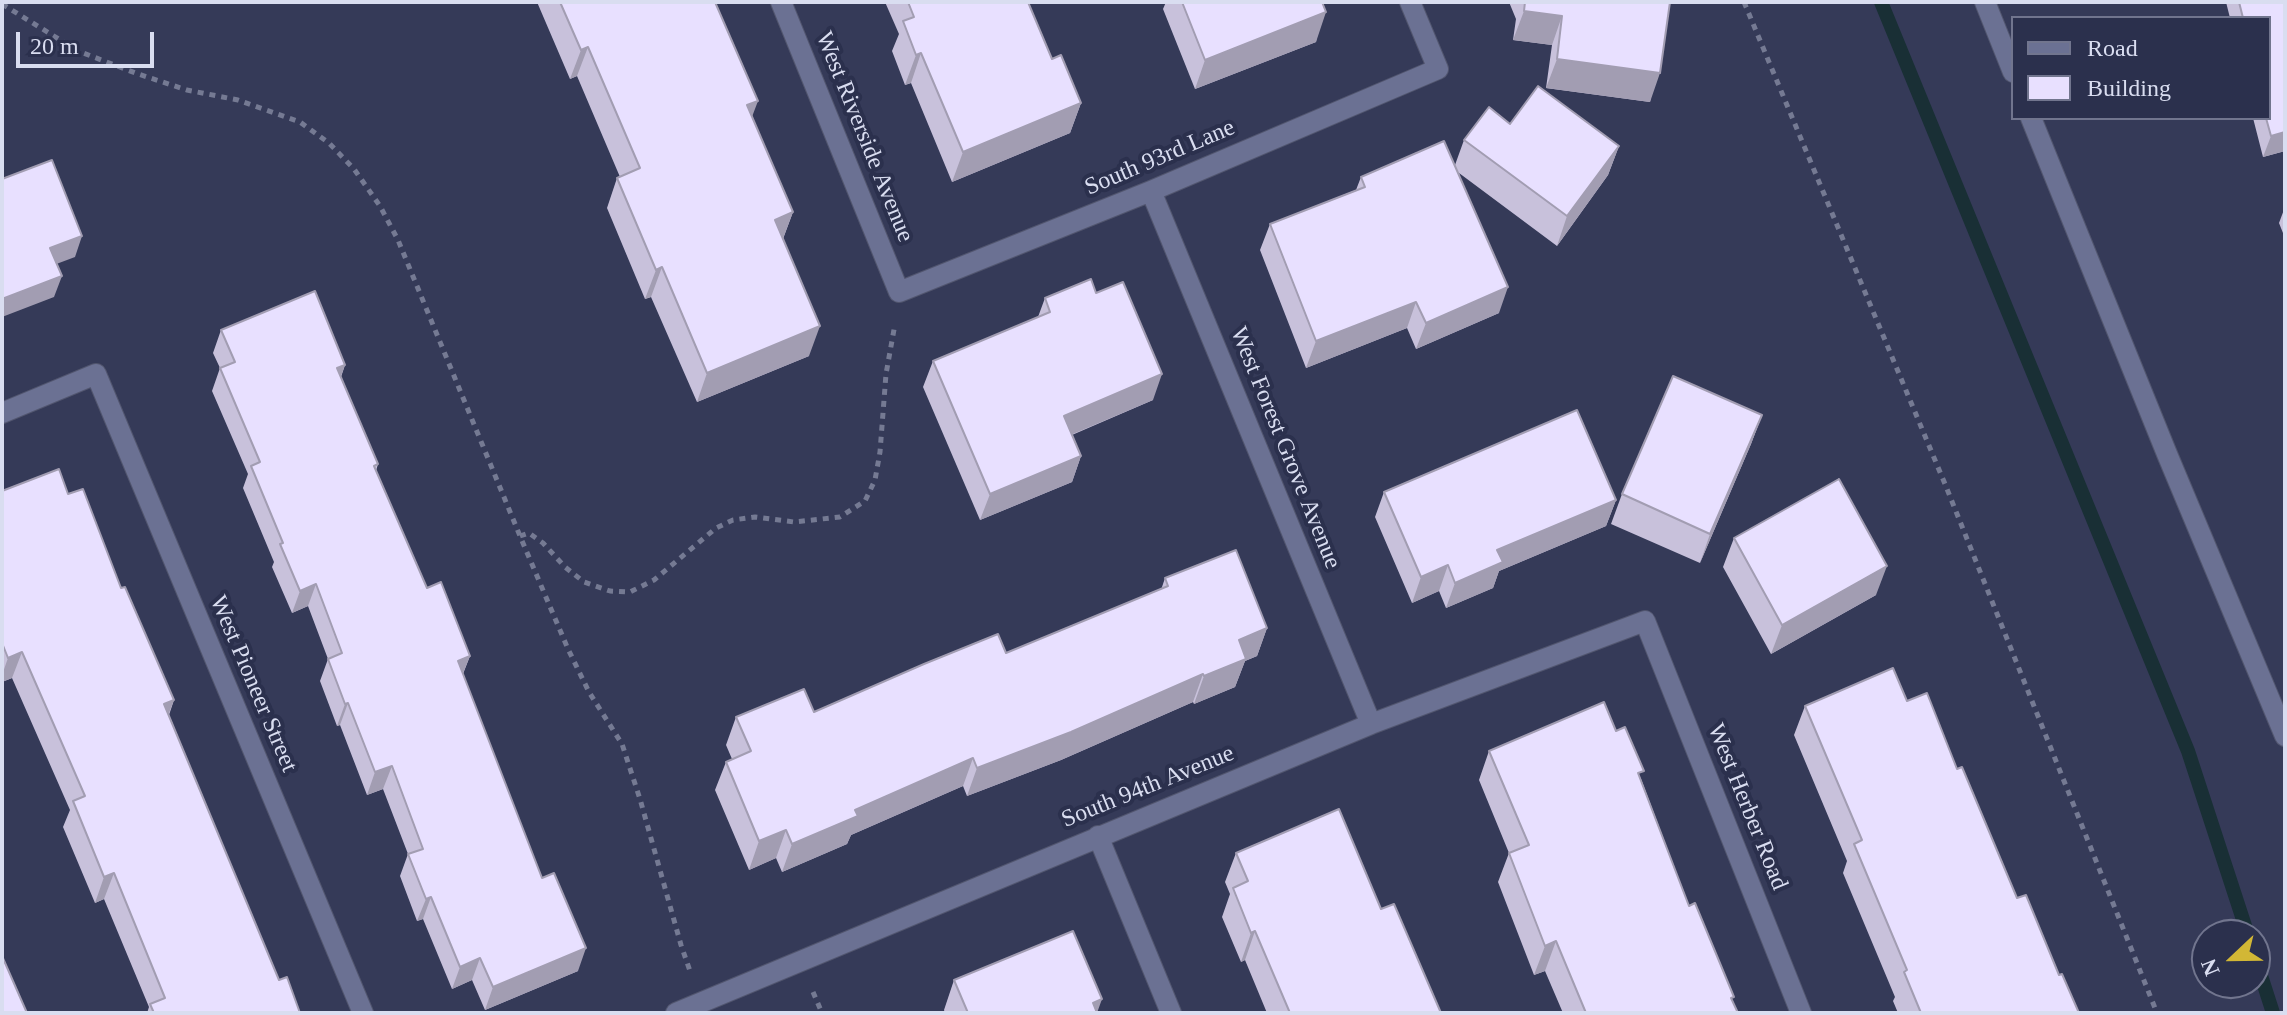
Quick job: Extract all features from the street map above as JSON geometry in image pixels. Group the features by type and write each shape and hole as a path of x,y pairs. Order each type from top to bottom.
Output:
{"street":[{"name":"West Riverside Avenue","path":"781,2 899,292"},
{"name":"South 93rd Lane","path":"899,292 1151,191 1438,69 1410,2"},
{"path":"1985,2 2011,67"},
{"path":"2032,120 2285,736"},
{"name":"West Forest Grove Avenue","path":"1151,191 1371,724"},
{"name":"West Pioneer Street","path":"2,413 96,374 363,1013"},
{"name":"South 94th Avenue","path":"676,1013 1371,724 1645,621"},
{"name":"West Herber Road","path":"1645,621 1801,1013"},
{"path":"1098,836 1171,1013"}],"path":[{"path":"1744,2 1945,484 2157,1013"},
{"path":"2,4 78,51 187,90 238,100 300,122 329,143 372,194 398,240 520,536 589,692 622,744 681,945 702,1002"},
{"path":"520,536 529,533 543,543 584,582 610,591 630,592 654,580 716,528 733,520 755,517 794,522 840,517 865,501 875,480 880,452 883,399 899,292"}],"building":[{"path":"560,2 715,2 758,101 747,105 793,212 775,220 820,326 707,373 662,267 656,270 617,178 640,168 588,47 581,50"},
{"path":"908,2 1028,2 1052,59 1061,55 1081,103 963,152 921,53 916,55 903,21 914,17"},
{"path":"1182,2 1322,2 1326,12 1205,60"},
{"path":"1525,2 1670,2 1660,73 1557,59 1562,16 1524,11"},
{"path":"2239,2 2285,2 2285,132 2271,136 2267,120 2271,120 2271,16 2242,16"},
{"path":"1538,86 1619,146 1567,216 1464,140 1489,107 1510,124"},
{"path":"1444,141 1508,287 1426,323 1416,302 1316,341 1270,224 1365,187 1361,177"},
{"path":"52,160 82,236 50,248 62,276 2,299 2,179"},
{"path":"1091,279 1096,293 1123,282 1162,374 1064,416 1081,456 990,494 933,361 1050,312 1045,298"},
{"path":"315,291 345,365 337,368 378,464 374,466 427,588 441,582 470,656 458,661 542,878 554,873 586,948 493,987 480,958 460,967 431,897 426,899 408,854 423,849 392,766 375,772 348,703 345,704 328,659 342,653 316,584 300,591 251,466 260,462 220,368 235,362 221,330"},
{"path":"1673,376 1762,415 1710,534 1622,494"},
{"path":"1577,410 1616,500 1497,550 1503,562 1455,583 1448,565 1421,577 1384,492"},
{"path":"59,469 68,494 83,489 121,588 125,587 174,700 164,704 279,980 287,977 300,1013 154,1013 150,1004 165,998 114,873 104,877 73,801 85,796 22,652 8,658 2,643 2,491"},
{"path":"1839,479 1887,566 1782,625 1734,538"},
{"path":"1236,550 1267,628 1239,640 1246,659 977,768 973,758 855,810 858,816 792,844 786,830 759,841 726,762 751,751 736,717 804,689 814,712 998,634 1006,653 1168,586 1165,578"},
{"path":"1893,668 1907,701 1927,693 1957,769 1962,767 2017,898 2026,895 2059,975 2062,974 2079,1013 1921,1013 1904,972 1907,970 1854,844 1862,840 1805,706"},
{"path":"1604,702 1616,731 1625,727 1644,771 1638,773 1689,906 1695,903 1738,1013 1586,1013 1556,941 1545,946 1509,853 1529,845 1489,751"},
{"path":"1339,809 1381,909 1394,904 1441,1013 1290,1013 1233,888 1248,881 1236,853"},
{"path":"1073,931 1102,999 1093,1003 1097,1013 968,1013 954,980"},
{"path":"2,956 27,1013 2,1013"}],"waterway":[{"path":"1881,2 2188,751 2243,919"},
{"path":"2268,999 2273,1013"}]}
